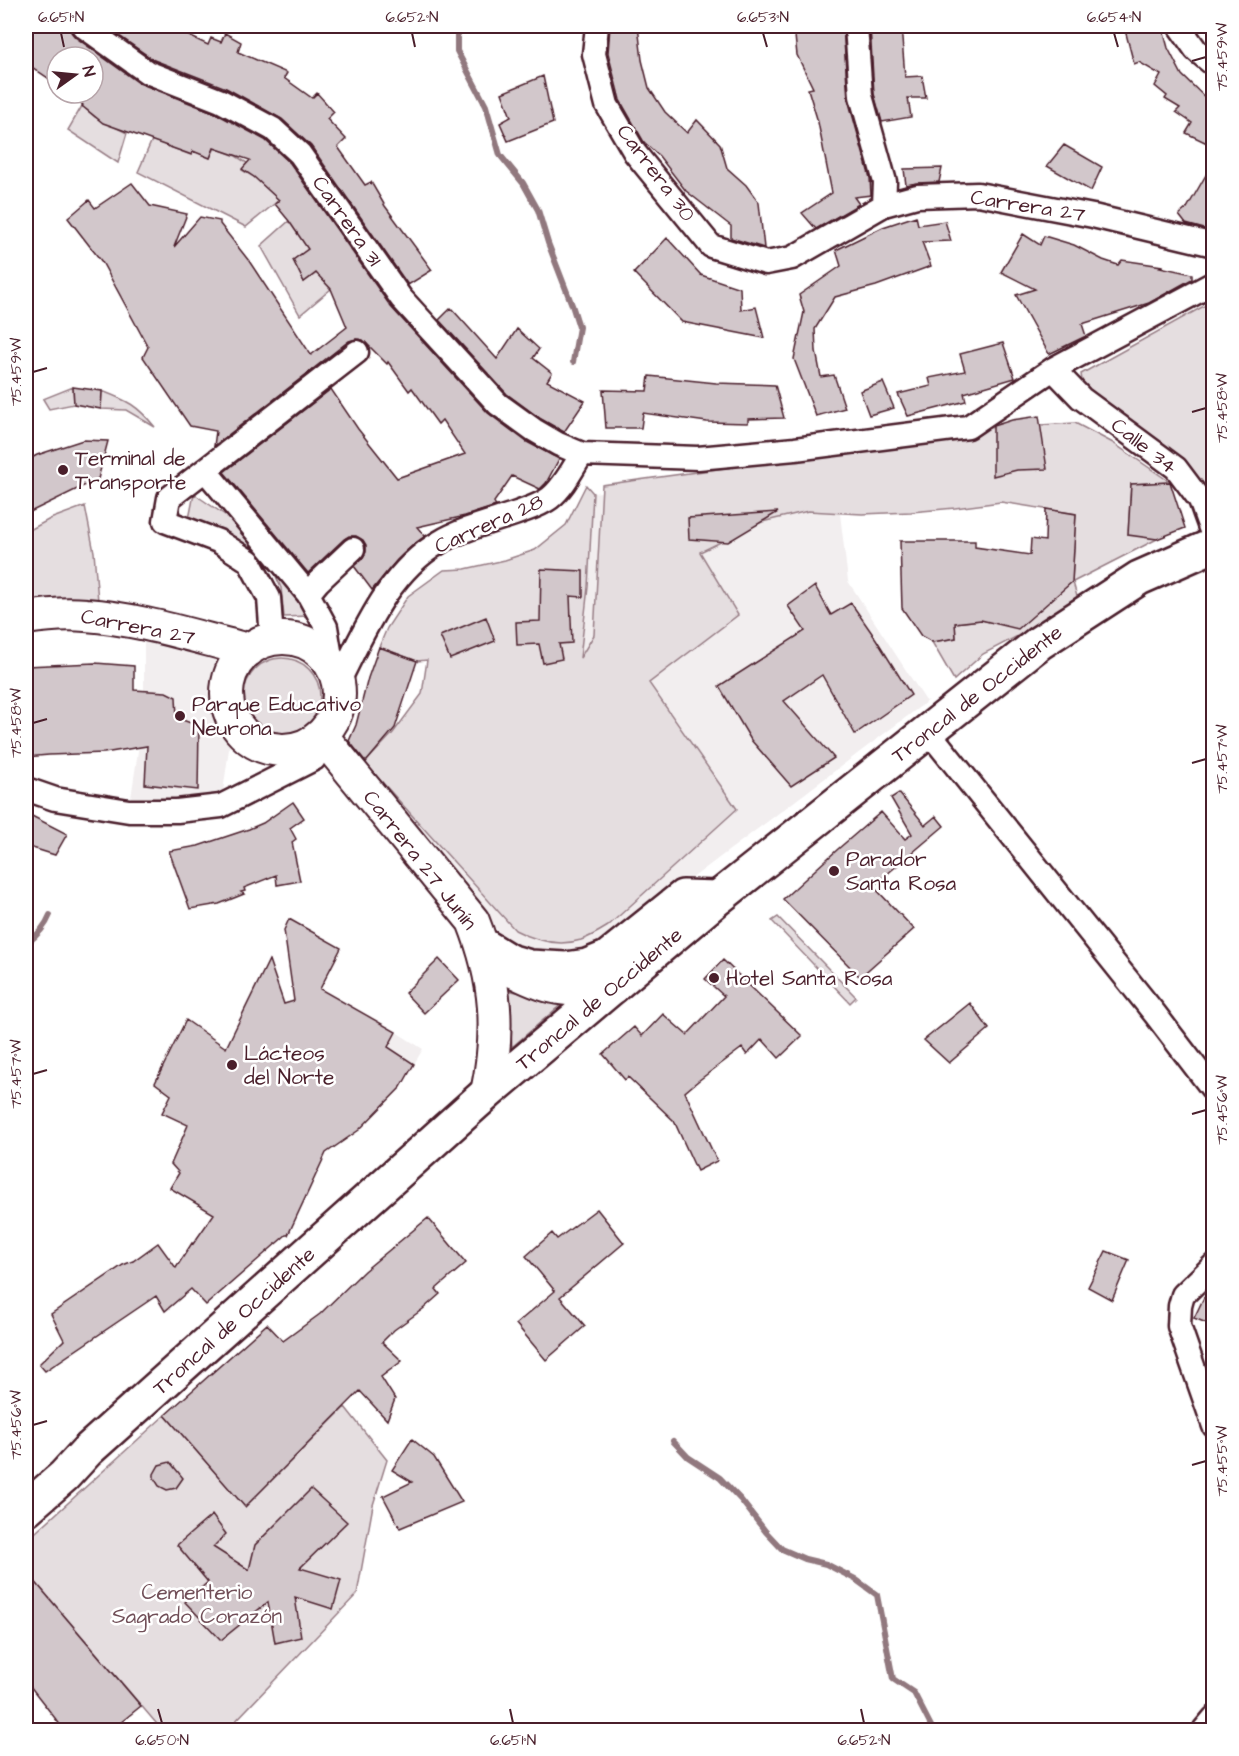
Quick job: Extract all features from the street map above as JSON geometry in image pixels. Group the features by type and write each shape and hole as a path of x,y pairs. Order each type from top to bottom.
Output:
{"main road":[{"name":"Troncal de Occidente","path":"26,1509 64,1476 87,1451 487,1094 718,898 1039,643 1139,579 1214,545"},
{"name":"Carrera 27","path":"26,618 72,614 110,617 176,631 260,644"},
{"path":"292,639 312,646 320,652 335,676 338,702 333,720 313,747 276,750 262,746 249,739 232,716 228,701 228,687 232,673 239,660 260,644 292,639"},
{"name":"Carrera 27 Junín","path":"313,747 459,931 483,945 504,965 529,980 557,988 585,991 614,987"},
{"path":"483,945 509,961 530,967 565,969 587,966 608,958 682,897 718,898"},
{"path":"483,945 494,1004 495,1034 493,1064 487,1094"}],"street":[{"name":"Carrera 31","path":"82,26 147,72 221,101 273,129 300,154 401,298 498,404 534,430 582,454"},
{"name":"Carrera 30","path":"597,26 594,54 607,105 635,153 711,246 748,258"},
{"path":"856,26 861,96 885,182 884,205"},
{"path":"1179,26 1196,50 1214,65"},
{"name":"Carrera 27","path":"748,258 766,262 792,258 884,205 917,196 978,194 1093,216 1214,245"},
{"path":"582,454 698,458 795,449 968,427 1053,369 1214,283"},
{"path":"260,644 269,598 249,561 218,541 165,521 170,498 357,352"},
{"name":"Calle 34","path":"1053,369 1081,398 1176,468 1200,500 1214,539"},
{"name":"Carrera 28","path":"335,676 373,614 415,560 442,541 531,508 550,498 561,487 582,454"},
{"path":"205,470 308,594 326,627 335,676"},
{"path":"308,594 353,549"},
{"path":"928,731 1214,1091"},
{"path":"26,789 56,799 129,811 177,811 221,806 313,747"},
{"path":"1214,1265 1183,1295 1179,1326 1214,1426"},
{"path":"1204,1731 1214,1718"}],"shaded area":[{"path":"834,462 848,581 926,701 929,700 610,940 588,949 562,955 514,950 400,816 522,704 579,659 588,587 593,493"},
{"name":"Parque Educativo Neurona","path":"144,624 237,654 218,678 215,691 214,703 217,720 230,742 221,806 129,811 144,712"},
{"path":"396,1032 423,1049 414,1064 388,1047"}],"green space":[{"path":"82,106 95,117 127,133 118,163 68,130"},
{"path":"152,140 191,155 194,151 210,158 215,148 236,156 247,163 242,170 254,177 279,200 246,227 138,172"},
{"path":"289,221 308,249 293,260 304,282 317,273 331,289 300,315 261,246"},
{"path":"1213,301 1213,525 1201,500 1084,393 1081,374"},
{"path":"73,387 74,404 49,409 43,399"},
{"path":"102,391 132,404 155,427 126,410 101,409"},
{"path":"1075,423 1113,443 1170,482 1131,484 1128,534 1157,539 1073,582 1079,604 983,654 954,680 932,642 956,638 955,623 981,620 1018,628 1072,582 1076,514 1001,502 911,512 862,514 808,511 762,522 700,552 738,615 649,683 737,809 608,926 588,937 572,942 556,943 539,940 515,930 365,763 393,733 422,694 427,660 417,661 379,647 387,628 408,596 444,570 465,569 535,550 566,525 586,485 593,493 588,587 580,658 594,635 602,485 821,455 969,429"},
{"path":"194,494 228,517 252,542 298,594 308,616 284,617 281,588 275,574 254,552 235,537 188,524"},
{"path":"85,506 94,552 98,601 26,606 26,532 50,519"},
{"path":"282,658 296,661 309,669 317,682 320,696 317,710 309,723 296,731 282,734 268,731 255,723 247,710 244,696 247,682 255,669 268,661"},
{"path":"778,917 856,997 850,1003 772,921"},
{"path":"507,990 564,1002 512,1047"},
{"name":"Cementerio Sagrado Corazón","path":"345,1407 387,1460 373,1505 357,1594 227,1730 162,1730 26,1571 26,1541 165,1415 245,1507"}],"building":[{"path":"26,26 70,26 75,37 86,45 45,45 45,76 26,63"},
{"path":"105,26 168,26 208,45 211,38 221,42 225,33 241,42 238,52 287,73 284,78 312,98 317,93 334,112 327,119 346,139 338,147 365,185 371,182 385,206 432,270 408,285 311,146 282,119 226,88 154,60"},
{"path":"610,26 638,26 642,60 649,88 665,112 687,133 697,120 720,144 727,168 746,185 759,203 764,248 731,238 731,226 686,191 659,156 644,142 620,100 608,53"},
{"path":"794,26 843,26 848,99 870,178 871,195 854,197 859,204 816,229 802,213 832,193 818,122 808,89 813,88 797,55"},
{"path":"870,26 901,26 905,77 922,76 926,98 908,98 911,117 882,122 874,94"},
{"path":"1124,26 1162,26 1168,48 1182,75 1214,106 1214,133 1207,143 1186,133 1192,123 1176,112 1180,108 1165,99 1167,96 1155,86 1161,75 1139,62 1134,64"},
{"path":"105,59 139,83 215,113 265,140 290,163 391,307 488,413 527,442 559,459 546,483 540,489 512,476 494,502 496,506 417,527 425,536 397,560 372,590 354,566 366,552 363,540 356,536 344,539 308,573 224,472 331,389 358,429 397,478 465,454 442,420 438,424 412,388 409,391 388,362 387,364 363,340 356,339 349,341 214,446 216,431 190,426 143,357 148,347 102,262 68,218 89,200 95,208 132,183 150,206 187,214 174,247 200,217 220,221 311,355 347,327 331,289 316,273 304,282 293,260 308,249 275,204 279,200 242,169 250,160 214,148 210,158 193,151 192,155 103,123 82,106 105,105"},
{"path":"543,76 553,123 508,141 500,123 511,117 502,93"},
{"path":"1064,145 1102,167 1091,191 1047,166"},
{"path":"1214,161 1214,226 1208,230 1186,224 1179,215 1187,208"},
{"path":"942,168 939,182 906,185 904,169"},
{"path":"916,216 918,225 945,221 951,241 922,242 931,266 876,286 835,297 815,329 816,351 821,377 834,375 845,408 816,416 794,359 804,312 799,295 841,266 836,250 883,227"},
{"path":"1023,234 1040,245 1044,236 1074,245 1118,265 1122,260 1162,266 1160,267 1192,274 1192,279 1149,303 1082,324 1086,336 1049,354 1016,295 1035,289 1001,272"},
{"path":"667,238 701,275 740,288 741,310 756,307 764,338 682,322 634,273"},
{"path":"451,308 497,359 517,329 539,349 533,358 552,373 547,381 585,401 564,432 541,419 507,394 439,320"},
{"path":"1003,343 1015,378 964,393 966,401 908,416 898,394 931,386 929,378 965,371 960,354"},
{"path":"649,376 716,383 775,385 784,418 748,419 748,423 707,422 643,413 641,428 606,428 603,390 647,391"},
{"path":"883,382 894,408 869,415 860,391"},
{"path":"73,387 102,391 101,409 74,404"},
{"path":"1039,416 1047,469 1017,470 993,476 993,426 1012,420"},
{"name":"Terminal de Transporte","path":"83,440 108,441 98,479 26,514 26,461 37,455"},
{"path":"1170,482 1185,528 1157,539 1128,535 1131,484"},
{"path":"1046,509 1076,514 1072,582 1018,629 981,620 955,623 956,638 932,642 921,636 902,608 900,541 975,541 975,547 1030,555 1031,539 1045,541"},
{"path":"778,512 728,542 689,539 688,518"},
{"path":"541,569 583,571 583,597 570,596 572,643 559,644 562,659 543,663 539,644 517,645 516,622 540,621"},
{"path":"815,586 831,615 851,603 911,695 855,734 822,675 784,701 834,758 791,786 751,740 719,686 805,631 788,606"},
{"path":"486,617 495,641 450,659 440,636"},
{"path":"379,647 417,661 395,728 366,762 349,741 356,725"},
{"path":"95,663 134,666 134,690 166,692 176,697 177,718 199,726 198,790 145,784 147,746 104,753 26,757 26,666"},
{"path":"899,793 925,825 936,816 944,826 873,886 914,929 860,977 783,899 881,812 905,839 912,834 891,798"},
{"path":"293,802 304,818 290,828 296,839 292,842 300,881 277,885 276,875 244,888 245,891 241,892 244,894 219,904 190,909 169,851 198,846 249,829 263,823"},
{"path":"26,813 67,834 55,855 26,846"},
{"path":"289,919 341,948 320,989 396,1032 388,1047 414,1064 401,1087 359,1130 326,1153 288,1235 206,1305 191,1289 165,1311 156,1296 45,1371 39,1364 64,1340 51,1314 158,1243 176,1268 214,1214 170,1188 179,1173 171,1164 188,1125 162,1113 171,1095 155,1083 186,1020 226,1048 269,960 284,1004 294,1001 284,930"},
{"path":"439,959 459,980 424,1013 405,993"},
{"path":"723,960 802,1036 779,1058 762,1039 747,1055 742,1048 685,1092 717,1161 697,1171 674,1121 628,1077 625,1080 603,1054 634,1027 642,1036 663,1014 687,1035 724,996 705,979"},
{"path":"970,1003 989,1029 949,1063 924,1040"},
{"path":"597,1209 624,1243 560,1297 585,1326 546,1360 516,1324 555,1291 526,1256 552,1233 557,1239"},
{"path":"428,1218 466,1263 436,1289 440,1294 382,1342 402,1361 381,1377 395,1399 387,1420 360,1391 245,1507 165,1415 267,1324 283,1341 320,1314 364,1271"},
{"path":"1106,1251 1129,1260 1112,1300 1088,1287"},
{"path":"1214,1284 1214,1326 1194,1318 1208,1289"},
{"path":"412,1439 434,1457 462,1502 400,1528 383,1496 412,1482 392,1470"},
{"path":"170,1462 183,1478 176,1488 167,1490 159,1486 154,1474 159,1465"},
{"path":"311,1489 347,1522 300,1568 341,1580 333,1609 295,1597 301,1637 275,1643 268,1602 221,1640 185,1602 208,1582 177,1545 212,1515 226,1534 213,1547 249,1570 255,1545"},
{"path":"26,1571 141,1706 110,1731 65,1731 26,1681"}],"waterway":[{"path":"457,26 457,51 486,106 500,155 523,183 538,210 572,305 579,327 573,362"},
{"path":"26,944 46,924 50,915"},
{"path":"673,1441 688,1457 720,1478 782,1549 805,1559 826,1564 855,1579 877,1595 893,1679 914,1693 933,1730"}],"place":[{"name":"Terminal de Transporte","path":"63,470"},
{"name":"Parque Educativo Neurona","path":"180,716"},
{"name":"Parador Santa Rosa","path":"834,871"},
{"name":"Hotel Santa Rosa","path":"714,978"},
{"name":"Lácteos del Norte","path":"232,1065"}]}
